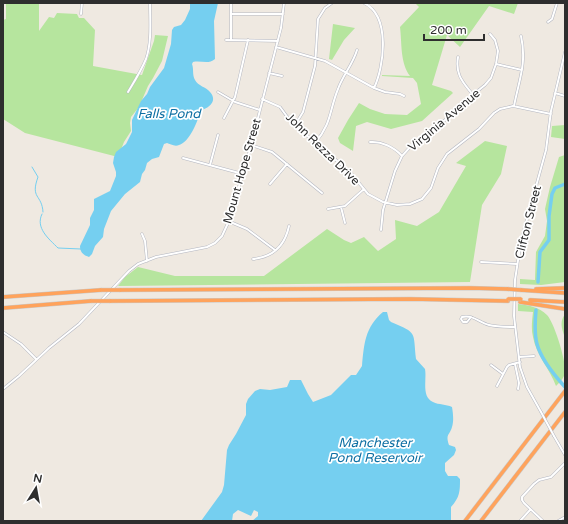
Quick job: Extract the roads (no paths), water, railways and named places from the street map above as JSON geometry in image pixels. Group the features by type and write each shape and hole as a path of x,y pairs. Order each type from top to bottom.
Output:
{"highway":[{"path":"3,297 102,290 460,288 508,289 565,293"},
{"path":"521,290 565,288"},
{"path":"3,308 91,301 410,299 565,302"},
{"path":"520,300 565,309"},
{"path":"465,521 565,391"},
{"path":"481,521 565,412"}],"street":[{"path":"81,14 82,3"},
{"path":"128,92 138,76 146,58 150,34 150,3"},
{"path":"231,3 231,40"},
{"name":"Mount Hope Street","path":"3,389 36,359 79,324 129,270 147,261 207,247 215,243 222,236 251,145 278,41 284,3"},
{"path":"294,125 303,112 316,58 318,19 325,8 332,3"},
{"path":"364,3 373,9 378,15 381,28 382,64 379,77 374,88"},
{"path":"548,22 552,19 558,3"},
{"path":"231,14 283,14"},
{"name":"Virginia Avenue","path":"381,230 385,202 395,171 402,156 411,146 445,120 489,80 496,64 497,46 490,34"},
{"path":"521,36 524,51 522,70 514,106 551,114"},
{"path":"226,40 278,41"},
{"path":"224,118 233,101 248,40"},
{"path":"276,47 332,64 374,88 404,96"},
{"path":"315,143 326,128 337,90 353,62 357,50"},
{"name":"Clifton Street","path":"565,52 551,114 545,157 521,241 517,264 514,312 519,357 527,387 565,455"},
{"path":"458,57 457,67 460,76 473,95"},
{"path":"496,64 522,70"},
{"path":"269,73 282,76"},
{"path":"218,92 224,94 233,101 260,110"},
{"path":"555,94 565,96"},
{"name":"John Rezza Drive","path":"262,99 280,107 294,125 350,172 364,190 375,199 404,205 422,199 431,188 438,168 447,154 479,129 494,113 506,107 514,106"},
{"path":"210,165 218,135"},
{"path":"370,142 379,142 394,149 402,156"},
{"path":"251,145 272,152 322,193"},
{"path":"183,158 243,174"},
{"path":"270,184 287,164"},
{"path":"328,209 349,204 364,190"},
{"path":"341,207 345,222"},
{"path":"228,221 247,229 275,250"},
{"path":"253,259 266,256 275,250 285,239 289,226"},
{"path":"142,234 145,241 147,261"},
{"path":"481,262 517,264"},
{"path":"471,317 467,322 463,322 461,319 464,316 471,317 491,326 515,327"},
{"path":"3,332 24,347 36,359"},
{"path":"519,357 534,356"},
{"path":"497,386 507,367 520,362"},
{"path":"491,364 503,374"},
{"path":"515,364 519,382 518,389"},
{"path":"543,521 530,510 522,500 522,497 539,480 551,477 565,463"},
{"path":"520,521 530,510"},
{"path":"558,521 565,517"}],"water":[{"name":"Falls Pond","path":"190,3 218,3 214,21 215,59 210,62 193,62 192,64 195,80 198,84 210,92 213,98 212,104 201,110 193,130 187,140 177,146 167,143 164,144 159,157 152,159 147,163 140,182 125,194 111,211 104,229 103,237 95,246 89,257 81,252 80,246 90,225 90,218 94,210 94,199 110,191 116,176 113,163 116,152 126,144 132,132 132,120 141,101 164,68 171,44 172,30 174,27 181,25 185,20 190,9"},
{"name":"Manchester Pond Reservoir","path":"383,312 387,312 391,322 410,331 412,334 415,343 416,359 425,369 425,387 429,400 452,407 453,422 448,439 449,445 455,447 456,450 454,455 445,463 445,471 448,476 457,476 460,479 460,490 458,497 451,507 451,521 252,521 258,516 258,512 254,510 251,516 238,510 233,514 232,521 201,521 222,492 227,450 246,415 246,404 248,399 255,391 260,389 270,390 287,387 290,380 301,380 313,402 331,395 351,375 356,375 362,366 366,336 372,324"}],"waterway":[{"path":"32,167 38,177 35,189 41,202 43,212"},
{"path":"538,282 540,252 549,240 549,216 552,194 555,188 565,184"},
{"path":"42,214 40,219 42,229 47,237 58,248 81,249"},
{"path":"536,310 535,331 539,350 549,367 565,387"}]}
